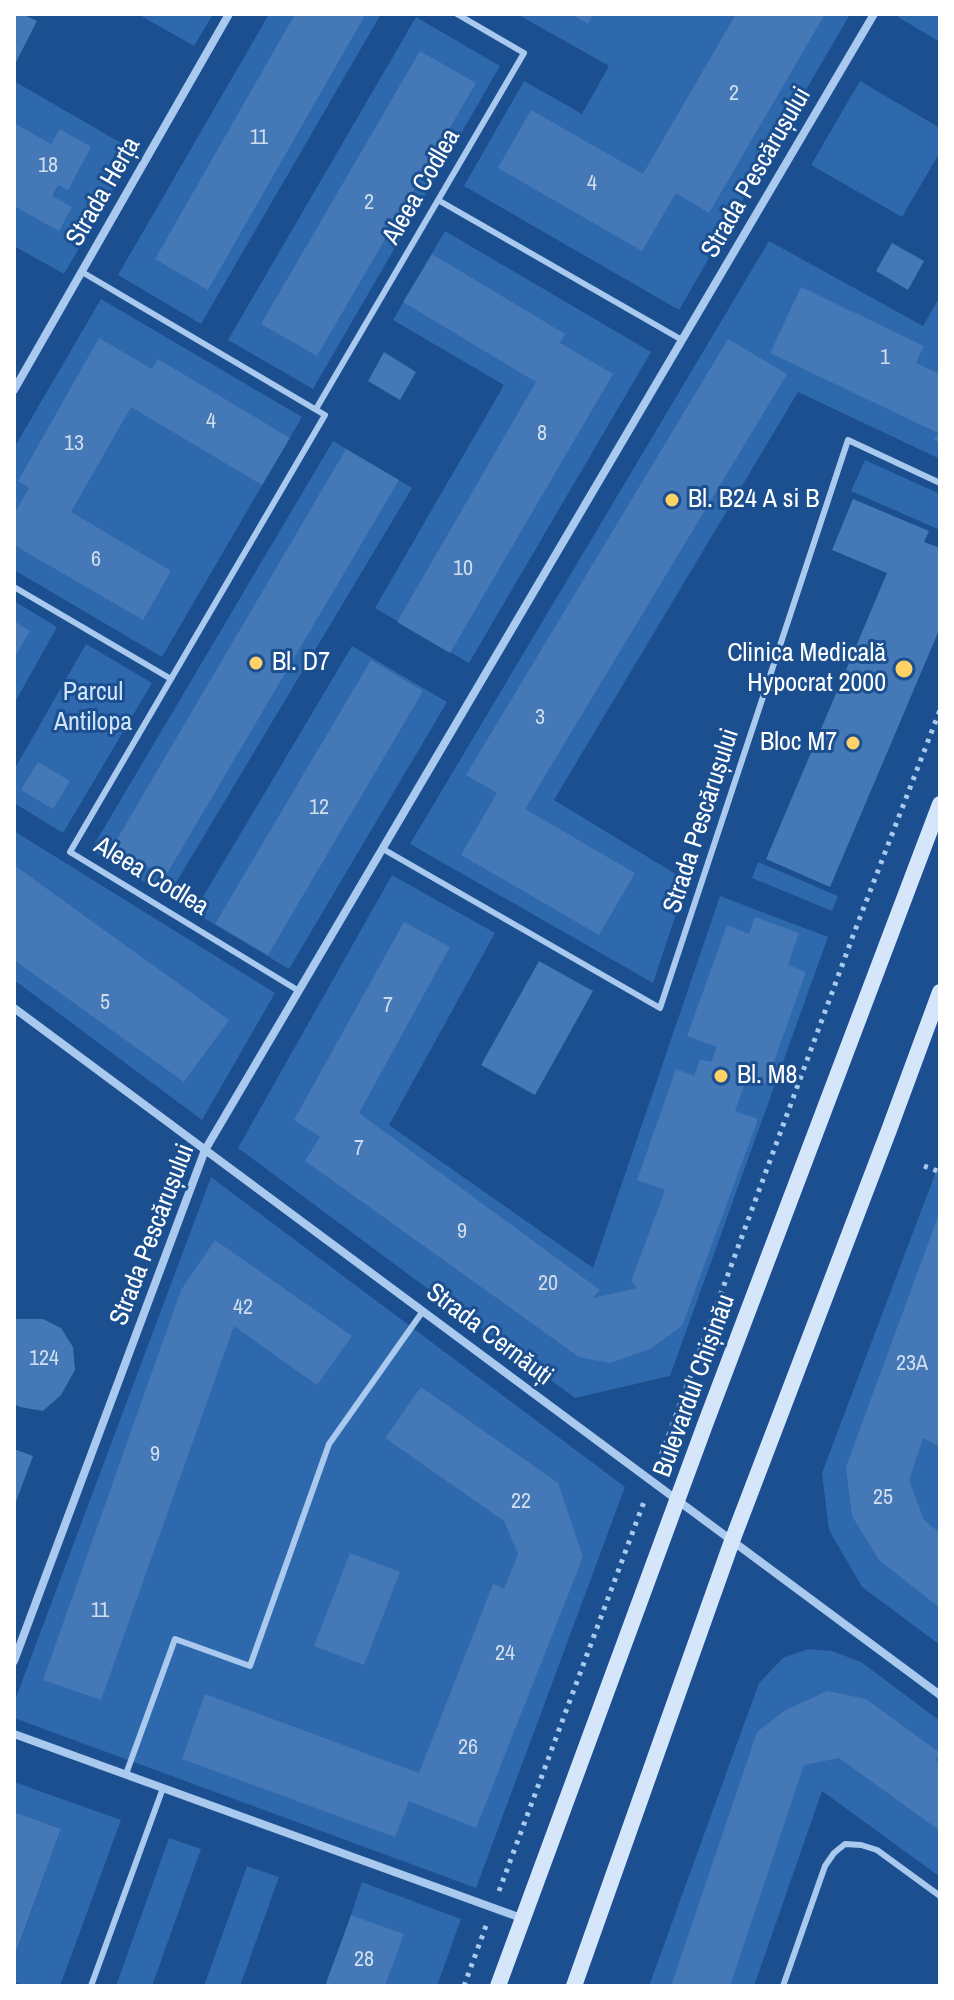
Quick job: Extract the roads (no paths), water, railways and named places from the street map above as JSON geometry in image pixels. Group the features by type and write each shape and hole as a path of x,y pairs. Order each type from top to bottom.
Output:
{"main road":[{"name":"Bulevardul Chișinău","path":"498,1986 940,804"},
{"path":"574,1986 732,1541 940,992"}],"street":[{"name":"Strada Herța","path":"14,390 229,14"},
{"name":"Strada Pescărușului","path":"14,1661 205,1150 874,14"},
{"name":"Strada Cernăuți","path":"14,1008 940,1695"},
{"path":"14,1734 524,1919"}],"lane":[{"name":"Aleea Codlea","path":"299,991 70,852 325,415 316,409 524,53 457,14"},
{"path":"438,200 682,340"},
{"path":"82,272 316,409"},
{"name":"Strada Pescărușului","path":"383,849 660,1008 848,440 940,483"},
{"path":"14,587 171,679"},
{"path":"126,1774 175,1639 250,1666 329,1444 423,1311"},
{"path":"91,1986 163,1788"},
{"path":"783,1986 825,1866 845,1844 877,1850 940,1896"}],"place":[{"name":"Bl. B24 A si B","path":"672,500"},
{"name":"Bl. D7","path":"256,663"},
{"name":"Clinica Medicală Hypocrat 2000","path":"904,669"},
{"name":"Bloc M7","path":"853,743"},
{"name":"Bl. M8","path":"721,1076"}],"park label":[{"name":"Parcul Antilopa","path":"93,708"}]}
